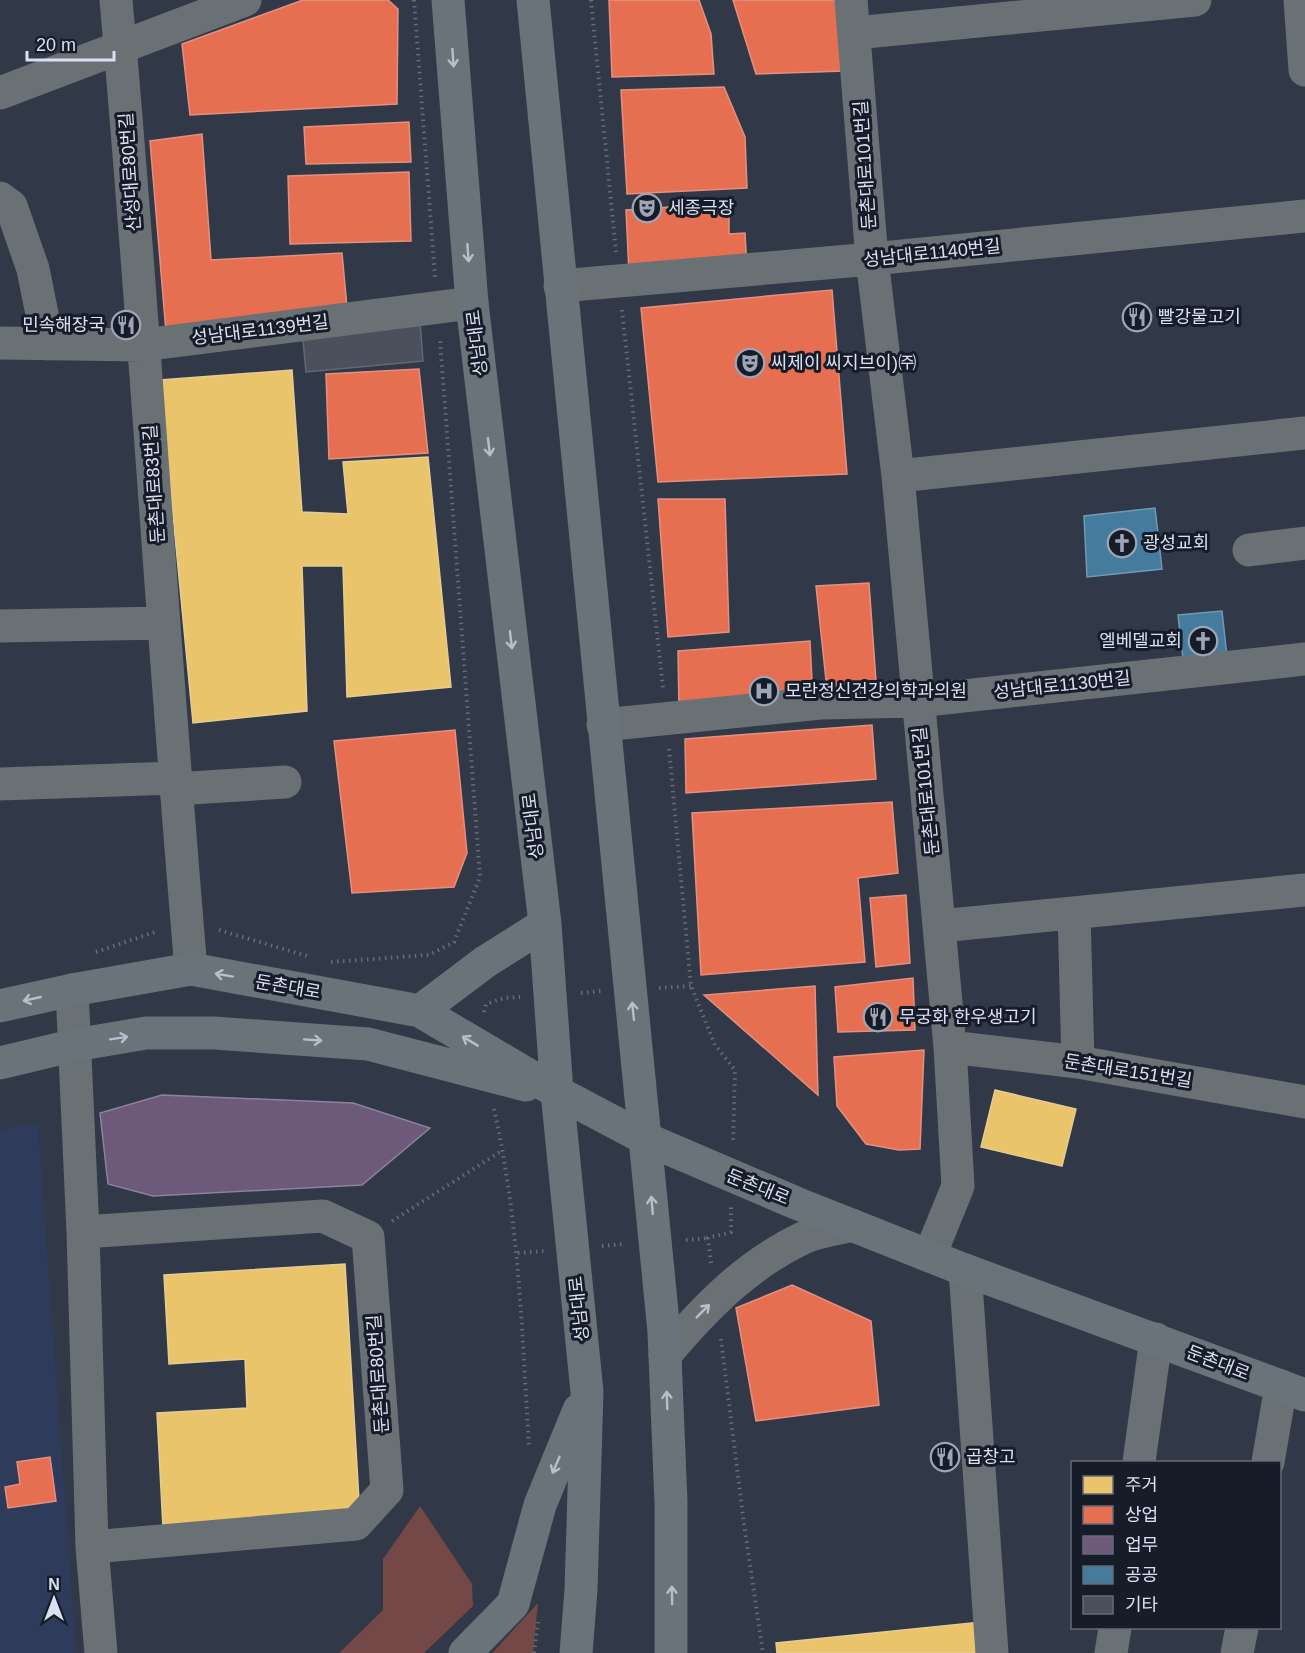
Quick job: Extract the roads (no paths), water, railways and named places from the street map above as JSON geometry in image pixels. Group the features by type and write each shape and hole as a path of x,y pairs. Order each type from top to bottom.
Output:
{"main road":[{"name":"성남대로","path":"448,0 472,303 545,924 557,1092 587,1392 581,1590 576,1653"},
{"path":"533,0 603,725 646,1139 665,1355 671,1502 672,1640 693,1653"},
{"path":"420,1011 485,962 545,924"},
{"name":"둔촌대로","path":"0,1006 72,990 191,969 420,1011 557,1092 646,1139 965,1270 1293,1391"},
{"name":"둔촌대로","path":"0,1063 75,1045 146,1034 214,1032 368,1044 486,1076 557,1092"},
{"path":"465,1653 513,1604 540,1505 587,1392"}],"street":[{"name":"산성대로80번길","path":"116,0 143,345"},
{"path":"0,93 246,0"},
{"name":"둔촌대로101번길","path":"851,0 872,259 898,476 950,1047 958,1186 930,1255"},
{"path":"855,33 1195,0"},
{"path":"1300,0 1304,58"},
{"path":"0,198 11,206 33,269 48,344"},
{"name":"성남대로1140번길","path":"560,286 872,259 1305,216"},
{"name":"성남대로1139번길","path":"0,343 143,345 472,303"},
{"name":"둔촌대로83번길","path":"143,345 191,969"},
{"path":"898,476 1305,433"},
{"path":"1249,550 1305,543"},
{"path":"0,626 164,623"},
{"name":"성남대로1130번길","path":"603,725 821,703 917,701 1305,659"},
{"path":"0,784 285,782"},
{"path":"940,926 1305,890"},
{"path":"1074,913 1078,1062"},
{"path":"72,990 83,1232 92,1547 101,1653"},
{"name":"둔촌대로151번길","path":"950,1047 1078,1062 1305,1102"},
{"name":"둔촌대로80번길","path":"83,1232 323,1216 368,1237 387,1490 356,1524 92,1547"},
{"path":"665,1355 716,1299 770,1256 805,1237 852,1225"},
{"path":"965,1270 992,1653"},
{"path":"1138,1461 1156,1339"},
{"name":"둔촌대로","path":"1268,1461 1293,1391"},
{"path":"1112,1653 1115,1629"},
{"path":"1237,1653 1242,1629"}],"place":[{"name":"세종극장","path":"647,208"},
{"name":"빨강물고기","path":"1137,317"},
{"name":"민속해장국","path":"126,325"},
{"name":"씨제이 씨지브이)㈜","path":"750,363"},
{"name":"광성교회","path":"1122,543"},
{"name":"엘베델교회","path":"1203,641"},
{"name":"모란정신건강의학과의원","path":"764,691"},
{"name":"무궁화 한우생고기","path":"878,1017"},
{"name":"곱창고","path":"945,1457"}]}
